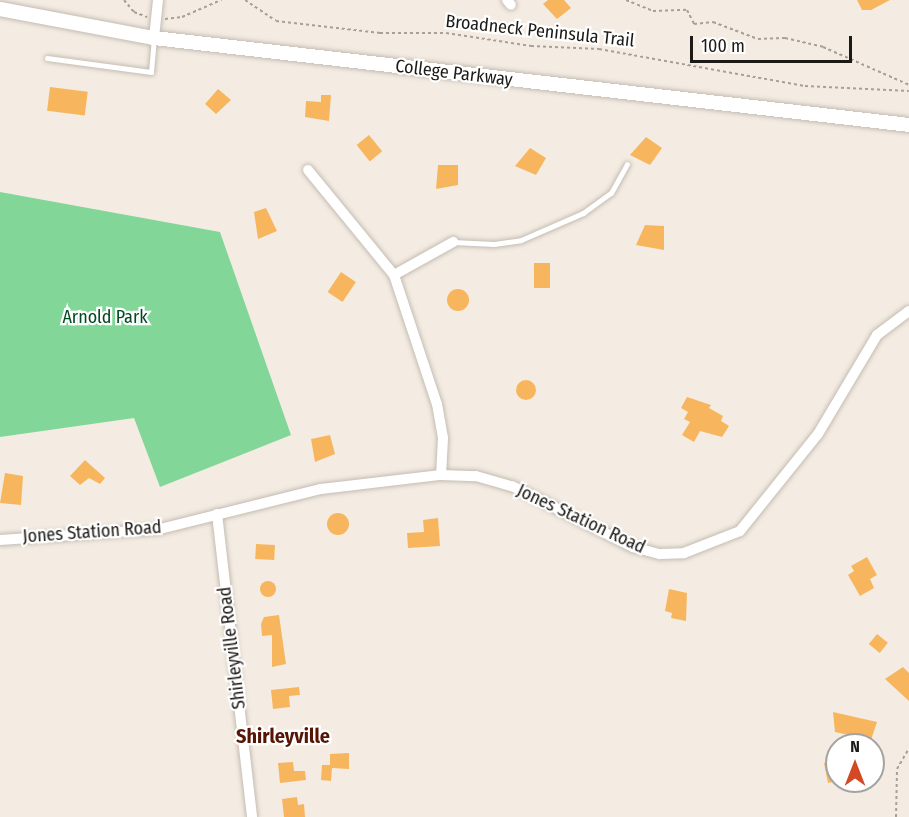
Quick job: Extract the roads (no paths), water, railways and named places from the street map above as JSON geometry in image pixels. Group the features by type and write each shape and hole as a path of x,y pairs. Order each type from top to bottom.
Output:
{"main road":[{"name":"College Parkway","path":"0,9 154,38 909,125"}],"street":[{"path":"154,38 158,0"},
{"path":"308,170 394,275 437,404 443,438 441,475"},
{"path":"394,275 453,242"},
{"name":"Jones Station Road","path":"0,540 160,529 321,489 441,475 476,476 512,486 651,552 684,553 717,544 740,531 780,485 818,434 877,335 909,311"},
{"name":"Shirleyville Road","path":"217,514 252,817"}],"lane":[{"path":"47,58 151,72 154,38"},
{"path":"453,242 494,244 521,240 583,213 611,193 627,164"}],"district":[{"name":"Shirleyville","path":"283,736"}],"park label":[{"name":"Arnold Park","path":"105,317"}]}
